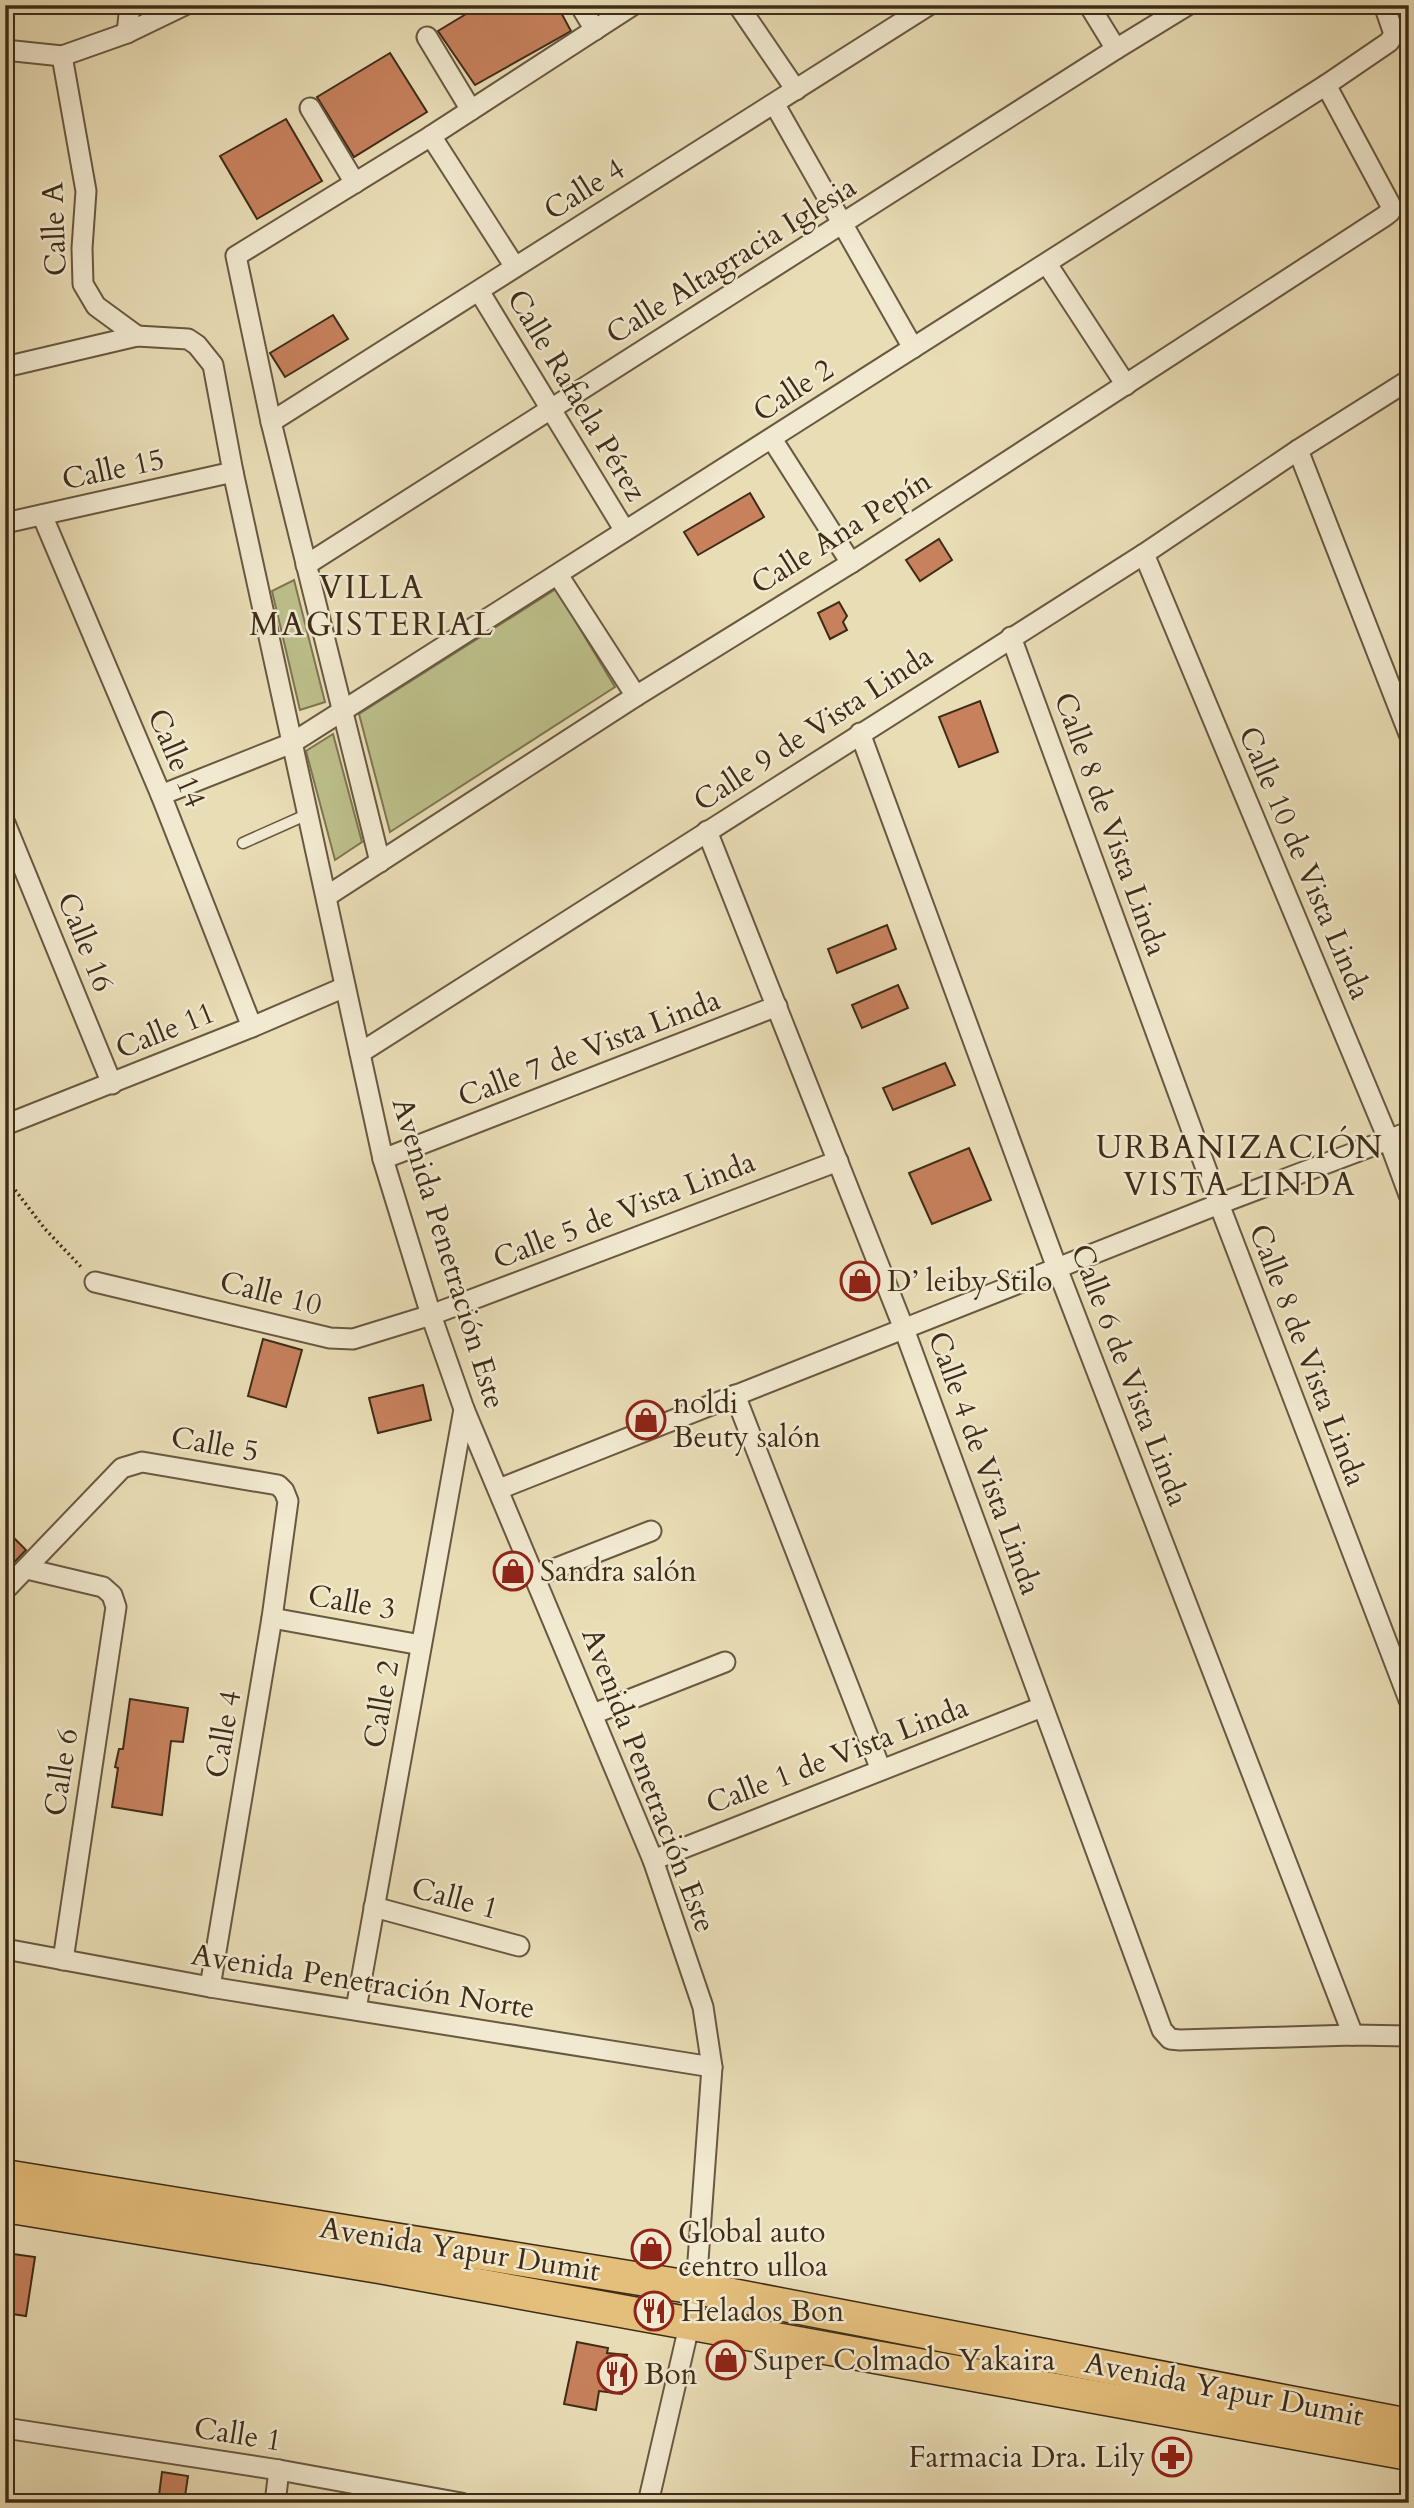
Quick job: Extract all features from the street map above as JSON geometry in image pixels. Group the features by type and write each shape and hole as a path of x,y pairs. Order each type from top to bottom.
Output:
{"main road":[{"name":"Avenida Yapur Dumit","path":"5,2176 696,2288 1409,2425"},
{"name":"Avenida Yapur Dumit","path":"5,2206 366,2264 1409,2454"}],"street":[{"path":"128,33 130,5"},
{"path":"5,50 62,56 128,33 185,5"},
{"path":"580,5 595,30"},
{"path":"380,862 271,422 236,256 431,136 633,5"},
{"path":"738,5 796,90"},
{"name":"Calle 4","path":"271,422 929,5"},
{"path":"1089,5 1116,49"},
{"name":"Calle Altagracia Iglesia","path":"306,565 1188,5"},
{"name":"Calle 2","path":"161,795 292,743 1326,85 1389,42 1394,34 1384,5"},
{"path":"427,37 471,110"},
{"name":"Calle A","path":"62,56 86,191 82,248 83,284 96,306 137,336"},
{"name":"Calle Ana Pepín","path":"327,895 636,696 851,563 1390,212 1390,204 1326,85"},
{"path":"775,105 913,348"},
{"path":"310,108 355,183"},
{"path":"431,136 516,267"},
{"path":"1047,264 1126,385"},
{"name":"Calle Rafaela Pérez","path":"479,291 625,531"},
{"path":"5,367 137,336"},
{"name":"Avenida Penetración Este","path":"137,336 188,339 197,345 213,365 233,472 383,1160 431,1315 464,1409 653,1860 702,2007 712,2067 696,2288 691,2322 648,2503"},
{"name":"Calle 9 de Vista Linda","path":"360,1053 1144,554 1298,450 1409,380"},
{"path":"772,439 851,563"},
{"path":"1298,450 1409,734"},
{"name":"Calle 15","path":"5,523 233,472"},
{"name":"Calle 14","path":"42,515 161,795 252,1027"},
{"name":"Calle 10 de Vista Linda","path":"1144,554 1389,1141 1409,1195"},
{"path":"558,575 636,696"},
{"name":"Calle 8 de Vista Linda","path":"1011,637 1219,1204 1409,1700"},
{"name":"Calle 6 de Vista Linda","path":"860,733 1057,1268 1353,2035"},
{"name":"Calle 16","path":"5,823 112,1084"},
{"name":"Calle 4 de Vista Linda","path":"707,831 904,1329 1162,2029 1170,2039 1180,2040 1353,2035"},
{"name":"Calle 11","path":"5,1125 112,1084 345,987"},
{"name":"Calle 7 de Vista Linda","path":"383,1160 776,1006"},
{"path":"499,1489 1219,1204 1409,1132"},
{"name":"Calle 5 de Vista Linda","path":"431,1315 838,1161"},
{"name":"Calle 10","path":"95,1282 341,1340 353,1339 431,1315"},
{"path":"735,1395 881,1770"},
{"name":"Calle 2","path":"356,2009 464,1409"},
{"name":"Calle 5","path":"26,1569 122,1468 132,1463 142,1462 278,1485 285,1491"},
{"name":"Calle 4","path":"210,1987 272,1618 288,1501 285,1491"},
{"path":"536,1576 651,1531"},
{"path":"5,1590 26,1569"},
{"name":"Calle 6","path":"26,1569 103,1587 112,1595 116,1607 63,1959"},
{"name":"Calle 3","path":"272,1618 421,1645"},
{"path":"593,1714 725,1662"},
{"name":"Calle 1 de Vista Linda","path":"653,1860 1042,1707"},
{"name":"Calle 1","path":"374,1907 519,1946"},
{"name":"Avenida Penetración Norte","path":"5,1949 210,1987 712,2067"},
{"path":"1353,2035 1409,2036"},
{"name":"Calle 1","path":"5,2428 279,2470 461,2503"},
{"path":"275,2503 279,2470"}],"lane":[{"path":"243,843 308,814"}],"path":[{"path":"5,1177 45,1229 95,1282"}],"green space":[{"path":"294,580 325,702 300,710 272,591"},
{"path":"556,589 615,687 390,832 359,714"},
{"path":"333,734 362,842 335,860 306,751"}],"building":[{"path":"481,5 557,5 571,31 475,85 438,31"},
{"path":"390,53 427,112 354,157 317,97"},
{"path":"286,119 322,181 257,219 220,156"},
{"path":"333,315 348,339 285,377 270,353"},
{"path":"750,493 764,517 698,555 684,532"},
{"path":"939,539 952,560 920,581 906,560"},
{"path":"839,602 847,616 843,622 847,630 830,639 818,613"},
{"path":"980,701 998,752 959,767 939,717"},
{"path":"887,925 896,949 837,973 828,949"},
{"path":"898,985 908,1008 862,1028 852,1005"},
{"path":"945,1063 955,1085 893,1110 883,1088"},
{"path":"969,1148 991,1200 932,1224 909,1173"},
{"path":"263,1339 302,1350 286,1407 248,1396"},
{"path":"423,1385 431,1420 378,1433 369,1398"},
{"path":"5,1529 26,1550 5,1572"},
{"path":"130,1699 188,1708 183,1742 171,1741 162,1815 112,1807 118,1768 115,1767 119,1749 123,1749"},
{"path":"13,2254 35,2257 26,2316 5,2313"},
{"path":"577,2342 608,2348 607,2353 627,2355 622,2394 599,2391 596,2410 564,2404"},
{"name":"Farmacia Dra. Lily","path":"1164,2445 1185,2448 1181,2470 1160,2466"},
{"path":"162,2472 188,2476 184,2503 158,2503"}],"place":[{"name":"D’ leiby Stilo","path":"860,1281"},
{"name":"noldi Beuty salón","path":"646,1420"},
{"name":"Sandra salón","path":"513,1571"},
{"name":"Global auto centro ulloa","path":"651,2249"},
{"name":"Helados Bon","path":"654,2311"},
{"name":"Super Colmado Yakaira","path":"726,2360"},
{"name":"Bon","path":"617,2374"},
{"name":"Farmacia Dra. Lily","path":"1172,2457"}],"district":[{"name":"VILLA MAGISTERIAL","path":"372,606"},
{"name":"URBANIZACIÓN VISTA LINDA","path":"1240,1166"}]}
